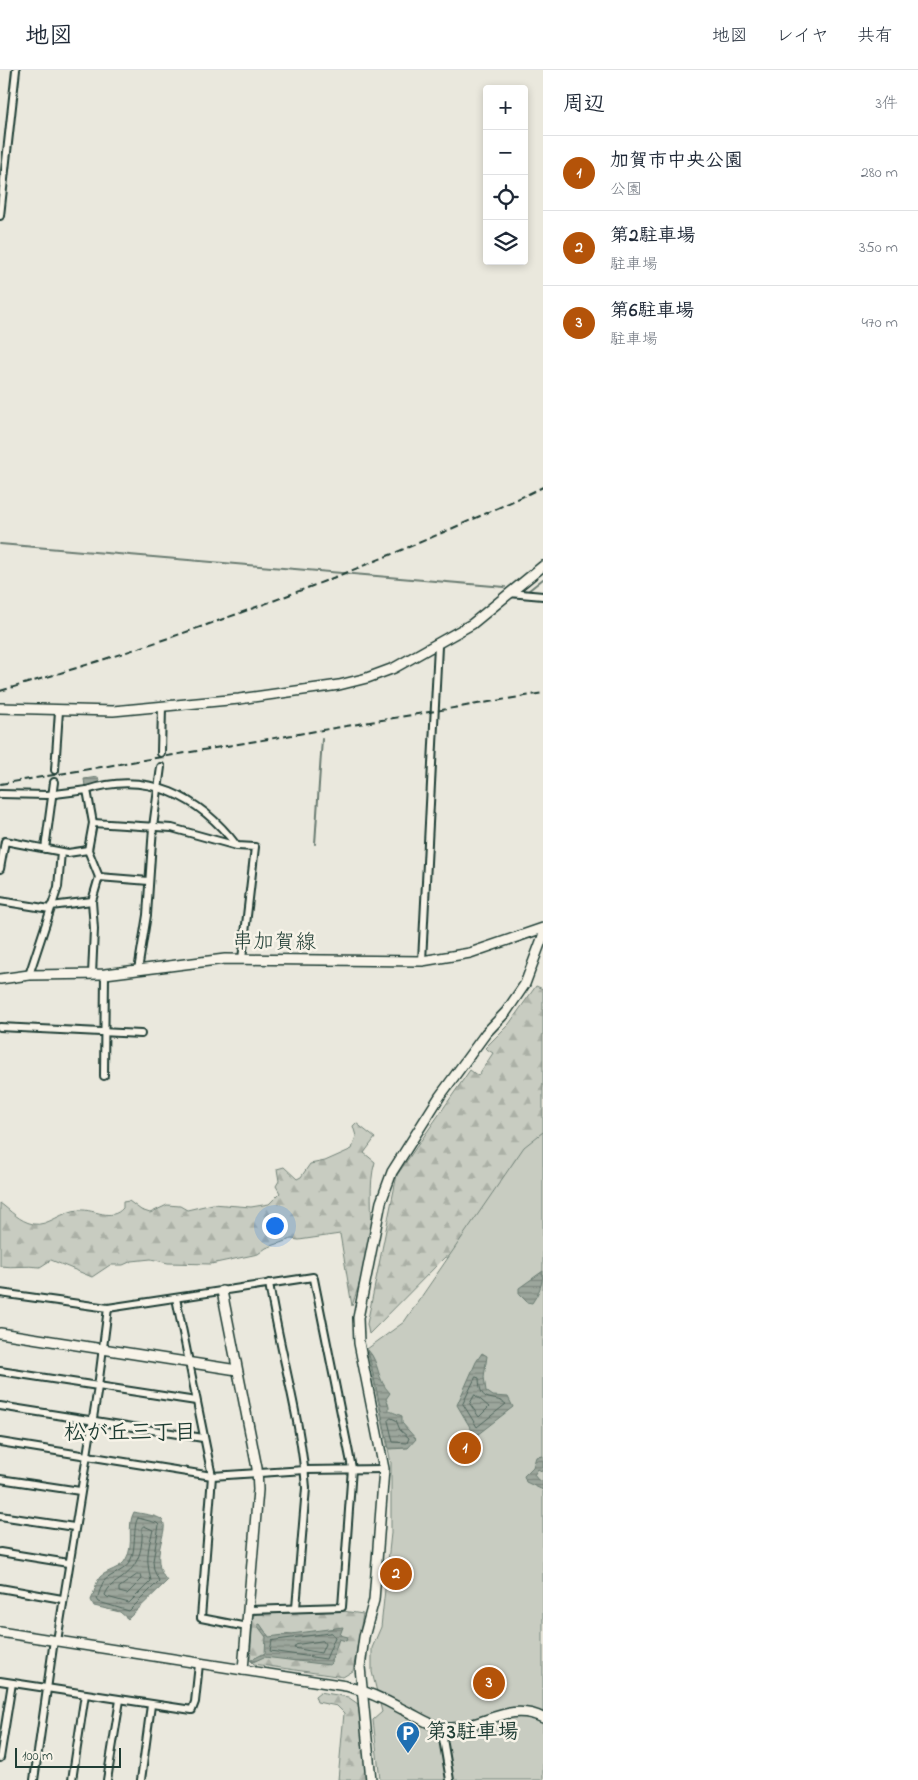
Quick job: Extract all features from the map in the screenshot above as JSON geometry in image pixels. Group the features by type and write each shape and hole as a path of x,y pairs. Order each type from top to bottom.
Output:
{"street":[{"path":"0,216 16,70"},
{"path":"0,708 113,711 339,685 394,668 438,646 472,624 543,566"},
{"path":"510,592 543,596"},
{"path":"422,961 438,646"},
{"path":"161,753 162,706"},
{"path":"54,770 59,711"},
{"path":"138,970 147,915 153,827 161,768"},
{"path":"45,849 54,782"},
{"path":"0,794 52,795 122,782 158,786 185,798 229,835 237,846"},
{"path":"87,790 93,823 88,850 99,877 92,900 94,929 92,975"},
{"path":"93,823 153,827 191,832 237,846 255,847 242,959"},
{"path":"0,869 2,840 68,854 88,850"},
{"path":"29,975 58,888 61,852"},
{"path":"99,877 149,881"},
{"path":"0,901 51,907 92,900"},
{"name":"串加賀線","path":"0,979 29,975 105,974 197,962 242,959 422,961 470,953 543,928"},
{"path":"371,1780 370,1755 361,1690 361,1657 374,1600 384,1469 359,1343 358,1318 385,1186 440,1096 486,1032 506,1012 525,984 543,936"},
{"path":"104,1076 106,1031 105,974"},
{"path":"0,1026 141,1034"},
{"path":"0,1293 108,1308 269,1283 314,1278 352,1468 342,1606 249,1610"},
{"path":"269,1283 305,1470 306,1488 296,1608"},
{"path":"222,1290 257,1473 249,1610 243,1670"},
{"path":"176,1298 212,1476 201,1618 247,1627"},
{"path":"34,1780 62,1598 98,1387 108,1308"},
{"path":"0,1333 237,1370"},
{"path":"0,1371 196,1401"},
{"path":"0,1406 203,1438"},
{"path":"0,1442 212,1476 352,1468 384,1469"},
{"path":"0,1479 80,1491"},
{"path":"0,1516 74,1527"},
{"path":"0,1552 68,1563"},
{"path":"0,1588 62,1598"},
{"path":"0,1632 346,1686 361,1690 404,1709 425,1722 441,1727 462,1727 492,1716 514,1712 529,1713 543,1718"},
{"path":"0,1681 192,1710 200,1664"},
{"path":"0,1758 12,1683"},
{"path":"72,1780 85,1694"},
{"path":"107,1780 120,1700"},
{"path":"140,1780 152,1705"},
{"path":"441,1727 450,1780"}],"green space":[{"path":"536,986 543,989 543,1166 469,1259 445,1257 369,1334 367,1324 397,1175 470,1070 478,1076 493,1053 485,1048 509,1024"},
{"path":"356,1123 375,1138 364,1153 375,1162 372,1180 370,1244 352,1306 340,1234 299,1240 291,1239 266,1248 258,1254 211,1264 168,1263 151,1259 132,1261 123,1265 110,1265 92,1277 51,1260 40,1267 0,1266 0,1203 23,1221 33,1224 44,1223 80,1210 108,1215 113,1214 123,1208 123,1202 129,1201 141,1210 150,1213 167,1205 180,1206 187,1210 213,1204 251,1207 269,1204 280,1193 276,1186 279,1181 277,1169 284,1167 297,1179 301,1177 310,1164 325,1161 352,1149 356,1136 353,1126"},
{"path":"543,1132 543,1780 380,1780 373,1720 382,1712 372,1672 372,1648 381,1627 391,1533 391,1463 367,1349 404,1322 524,1147"},
{"path":"343,1611 363,1614 353,1671 343,1677 254,1664 250,1660 253,1616 256,1614"},
{"path":"320,1692 348,1697 358,1704 365,1755 366,1780 338,1780 344,1713 337,1706 317,1702 315,1696"}],"water":[{"path":"98,777 100,783 85,786 84,779"},
{"path":"543,1271 537,1295 532,1303 527,1302 519,1294 519,1288"},
{"path":"368,1350 375,1360 382,1382 390,1393 386,1399 389,1410 402,1416 402,1423 416,1439 408,1448 389,1449"},
{"path":"482,1353 487,1356 484,1377 486,1391 493,1396 508,1397 513,1407 477,1435 474,1434 457,1405 476,1362"},
{"path":"543,1456 543,1472 538,1469 534,1475 538,1480 543,1481 543,1490 526,1482 524,1476 533,1467 536,1457"},
{"path":"134,1512 161,1519 164,1523 159,1562 161,1572 167,1581 128,1619 120,1612 94,1606 91,1600 100,1577 121,1565 129,1553 131,1523"},
{"path":"260,1624 269,1637 343,1627 340,1635 348,1637 346,1641 339,1639 330,1665 264,1657 253,1662 251,1660 265,1653 266,1637 257,1625"}],"waterway":[{"path":"0,544 505,587"},
{"path":"528,591 543,579"},
{"path":"315,844 322,739"}],"tunnel":[{"path":"161,753 161,767"}],"railway":[{"path":"0,691 139,648 276,600 410,546 543,487"},
{"path":"0,784 543,693"}],"place":[{"name":"加賀市中央公園","path":"465,1448"},
{"name":"第2駐車場","path":"396,1574"},
{"name":"第6駐車場","path":"489,1683"},
{"name":"第3駐車場","path":"408,1754"}],"district":[{"name":"松が丘三丁目","path":"130,1434"}]}
